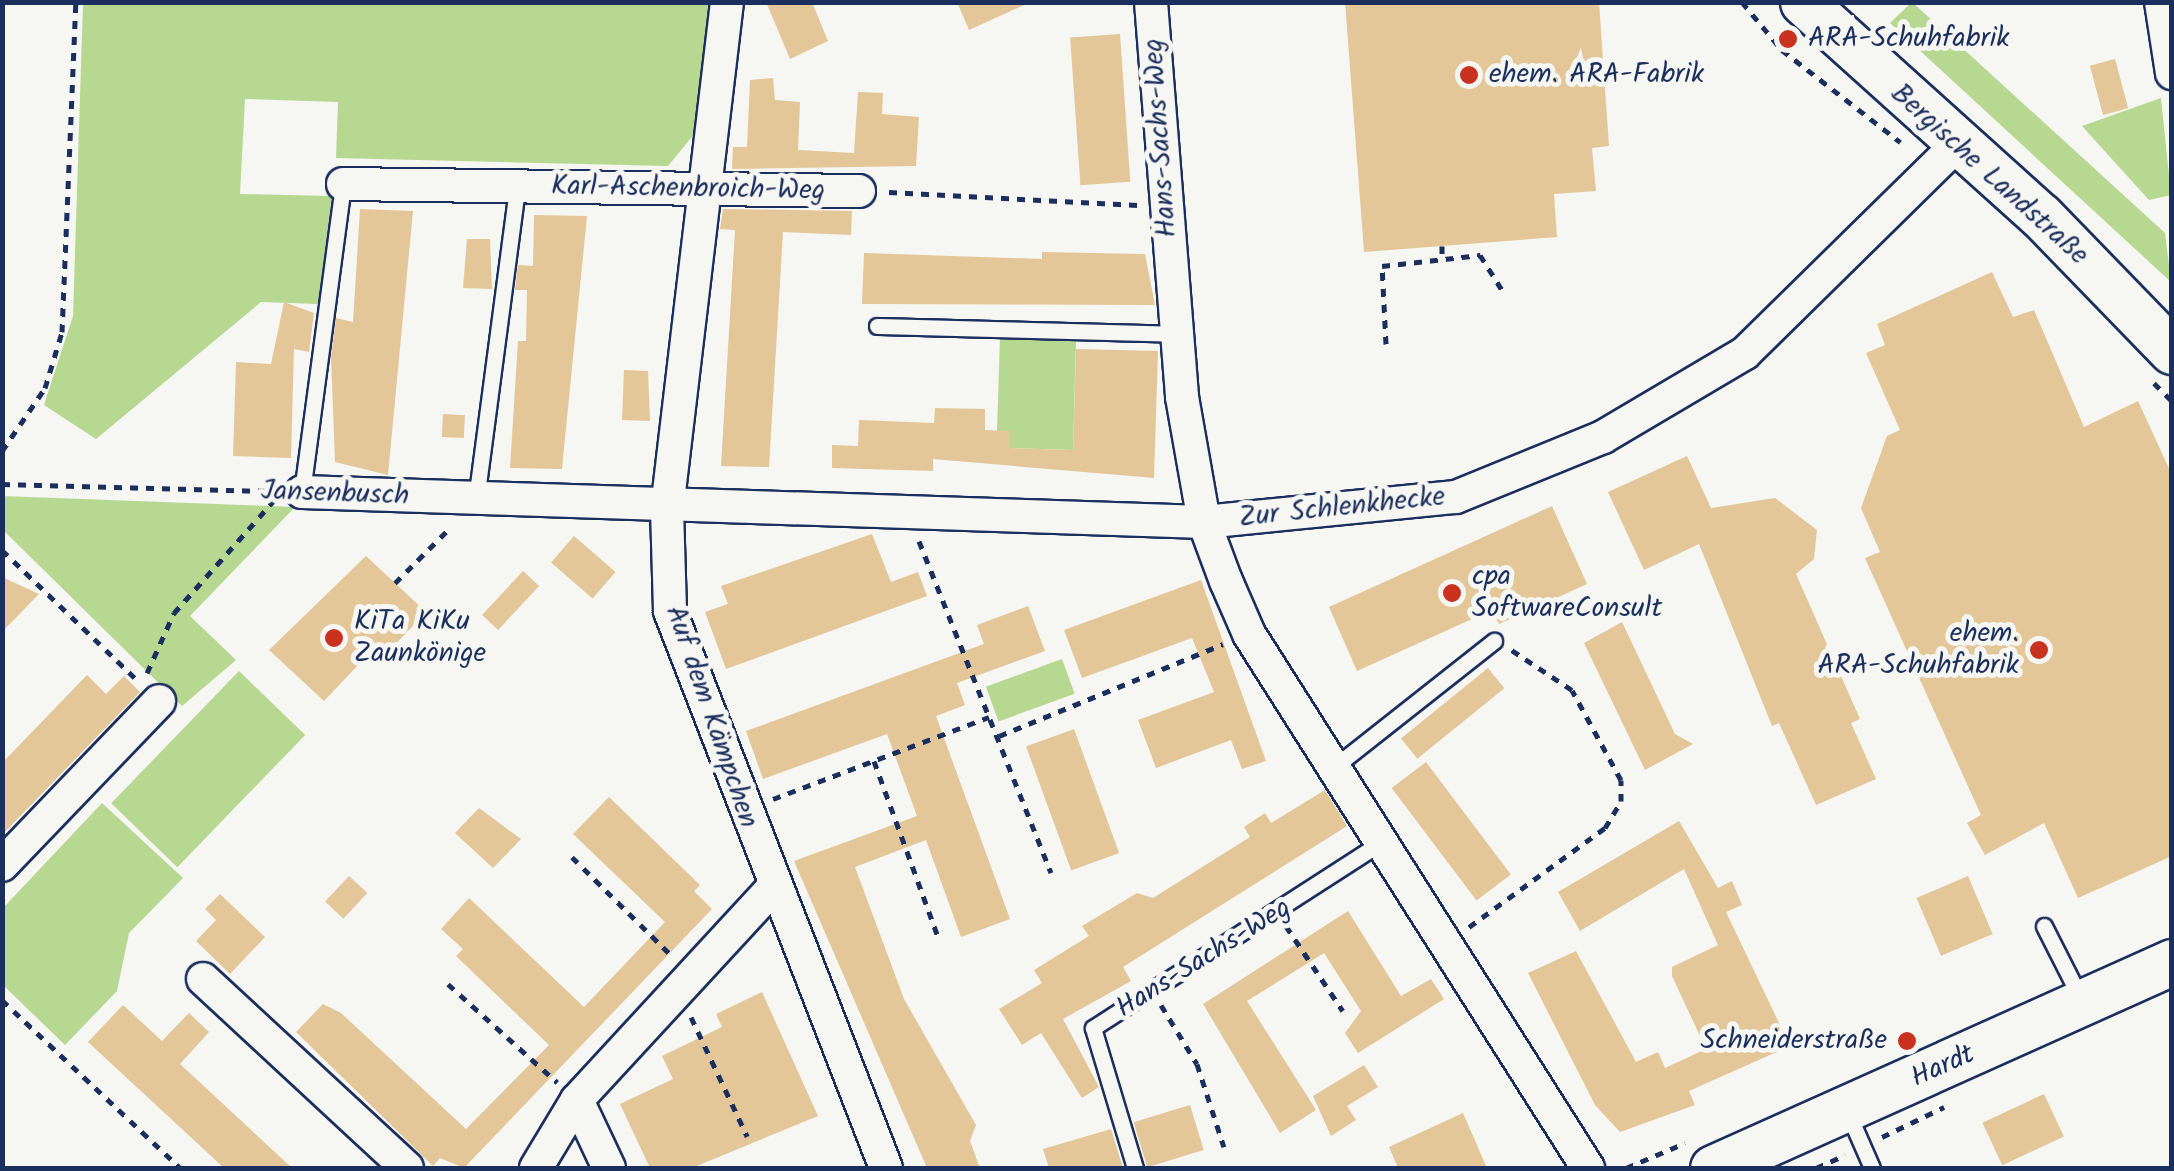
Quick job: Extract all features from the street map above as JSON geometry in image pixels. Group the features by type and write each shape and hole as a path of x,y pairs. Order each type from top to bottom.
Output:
{"main road":[{"name":"Bergische Landstraße","path":"1803,2 1945,156 2158,362"},
{"name":"Hardt","path":"1713,1168 1848,1111 2172,962"}],"street":[{"name":"Auf dem Kämpchen","path":"727,2 667,509 670,610 772,889 886,1168"},
{"name":"Hans-Sachs-Weg","path":"1150,2 1176,334 1204,522 1226,581 1249,634 1338,764 1588,1168"},
{"path":"2161,2 2172,73"},
{"name":"Zur Schlenkhecke","path":"667,509 1204,522 1456,497 1602,437 1745,353 1945,156"},
{"name":"Karl-Aschenbroich-Weg","path":"343,184 702,192 859,191"},
{"name":"Jansenbusch","path":"291,492 667,509"},
{"path":"2,865 151,693"},
{"path":"536,1168 577,1100 772,889"},
{"path":"203,979 406,1168"},
{"path":"577,1100 609,1168"}],"lane":[{"name":"Karl-Aschenbroich-Weg","path":"291,492 343,184"},
{"name":"Karl-Aschenbroich-Weg","path":"476,500 517,187"},
{"path":"877,326 1176,334"},
{"path":"1338,764 1494,641"},
{"name":"Hans-Sachs-Weg","path":"1135,1168 1093,1028 1277,914 1386,840"},
{"path":"2044,926 2083,1003"},
{"path":"1848,1111 1872,1168"}],"path":[{"path":"2,451 45,388 62,332 76,2"},
{"path":"1742,2 1782,50 1945,156"},
{"path":"859,191 1166,206"},
{"path":"1442,246 1442,260"},
{"path":"1386,344 1382,266 1480,255 1502,290"},
{"path":"2158,362 2172,400"},
{"name":"Jansenbusch","path":"2,484 291,492"},
{"path":"2,550 151,693 174,614 291,492"},
{"path":"395,583 476,500"},
{"path":"907,512 1051,873"},
{"path":"999,736 1249,634"},
{"path":"1450,941 1605,828 1621,801 1621,780 1572,690 1494,641"},
{"path":"743,811 989,717"},
{"path":"874,761 938,937"},
{"path":"572,857 685,983 747,1136"},
{"path":"1277,914 1343,1011"},
{"path":"448,984 577,1100"},
{"path":"1154,992 1198,1064 1224,1148"},
{"path":"2,1000 180,1168"}],"green space":[{"path":"1912,2 2165,233 2171,282 1890,23"},
{"path":"83,3 712,3 695,133 668,166 336,158 338,102 245,99 240,194 332,196 318,304 261,302 96,439 44,405 73,316"},
{"path":"2161,98 2171,195 2149,200 2082,126"},
{"path":"1000,338 1076,341 1073,450 1010,448 997,431"},
{"path":"2,496 295,507 190,616 236,660 182,706 3,530"},
{"path":"1062,659 1075,694 999,721 986,687"},
{"path":"239,671 305,735 177,867 111,803"},
{"path":"102,803 183,878 129,933 117,991 65,1045 3,985 3,908"}],"building":[{"path":"766,2 812,2 828,41 790,59"},
{"path":"957,2 1031,2 969,30"},
{"name":"ehem. ARA-Fabrik","path":"1345,2 1599,2 1609,146 1592,148 1596,191 1554,194 1557,237 1364,252"},
{"path":"1120,34 1130,182 1080,185 1070,37"},
{"path":"2115,59 2128,108 2103,115 2090,66"},
{"path":"773,78 775,100 800,102 798,150 854,153 858,92 883,93 882,114 919,117 916,166 732,169 733,147 747,147 750,80"},
{"path":"360,209 413,211 388,475 335,462 331,357 336,318 353,322"},
{"path":"723,209 852,211 851,235 783,232 769,467 721,466 735,230 720,229"},
{"path":"534,215 587,216 562,469 510,468 518,341 526,341 527,290 515,290 518,265 533,266"},
{"path":"467,239 490,239 492,289 463,288"},
{"path":"1042,252 1145,254 1155,305 862,304 864,253 1042,259"},
{"name":"ehem. ARA-Schuhfabrik","path":"1992,272 2013,317 2034,310 2084,427 2138,401 2172,475 2172,856 2078,898 2044,823 1985,855 1967,823 1981,815 1865,558 1880,552 1861,508 1887,436 1900,430 1866,353 1885,345 1877,324"},
{"path":"284,302 314,313 309,352 294,349 291,458 233,456 236,362 271,364"},
{"path":"1076,349 1158,351 1154,478 933,459 933,471 832,468 832,445 858,446 859,420 934,423 935,408 985,409 985,430 1010,431 1010,448 1073,450"},
{"path":"624,370 648,371 650,421 622,420"},
{"path":"443,414 465,415 464,438 442,437"},
{"path":"1687,456 1711,508 1775,498 1817,530 1814,559 1796,574 1860,719 1851,723 1876,779 1816,805 1779,723 1772,726 1699,544 1644,570 1608,492"},
{"path":"1552,506 1587,584 1499,624 1492,610 1357,671 1329,607"},
{"path":"872,534 891,582 918,572 927,596 726,669 705,612 728,604 721,586"},
{"path":"574,536 616,572 593,598 551,562"},
{"path":"366,556 426,612 388,652 379,643 324,701 269,650"},
{"path":"523,571 539,586 498,630 482,615"},
{"path":"2,577 39,594 2,632"},
{"path":"1201,580 1266,761 1242,769 1231,740 1156,768 1138,720 1214,692 1192,638 1082,678 1064,630"},
{"path":"1028,606 1045,651 957,683 965,705 936,716 1010,919 961,937 926,840 855,867 904,999 976,1125 970,1141 980,1168 927,1168 794,861 917,816 887,734 763,779 746,731 984,644 977,625"},
{"path":"1622,622 1675,734 1693,744 1645,770 1584,643"},
{"path":"1488,668 1504,688 1417,759 1401,738"},
{"path":"87,675 106,694 124,676 140,692 2,835 2,763"},
{"path":"1074,729 1119,853 1071,870 1026,746"},
{"path":"1426,762 1511,875 1477,900 1392,788"},
{"path":"1325,790 1347,826 1123,967 1131,981 1063,1019 1099,1087 1082,1098 1041,1033 1022,1045 999,1009 1042,983 1034,970 1089,936 1082,926 1137,893 1153,898 1250,837 1244,827 1265,813 1271,823"},
{"path":"609,797 700,885 694,891 712,909 464,1168 440,1158 433,1166 296,1032 323,1004 341,1013 466,1129 549,1045 456,956 463,949 441,929 469,898 584,1007 665,922 573,834"},
{"path":"479,808 521,839 493,868 455,833"},
{"path":"1679,821 1718,888 1732,881 1742,905 1726,912 1790,1046 1689,1091 1695,1105 1620,1132 1595,1105 1528,973 1576,951 1636,1062 1658,1052 1665,1068 1706,1049 1672,976 1672,967 1718,945 1684,869 1580,931 1558,892"},
{"path":"349,876 367,893 343,919 325,902"},
{"path":"1968,876 1993,934 1941,956 1916,898"},
{"path":"220,894 265,937 230,974 196,941 216,920 205,909"},
{"path":"1348,911 1401,996 1431,979 1444,999 1358,1053 1345,1033 1361,1011 1324,953 1247,1001 1316,1110 1280,1133 1203,1004"},
{"path":"762,992 818,1116 692,1168 650,1168 620,1104 673,1079 662,1056 722,1027 716,1014"},
{"path":"123,1005 162,1041 189,1013 209,1032 180,1064 292,1168 224,1168 88,1042"},
{"path":"1364,1065 1378,1087 1347,1106 1356,1120 1331,1136 1313,1096"},
{"path":"2044,1094 2064,1137 2002,1165 1982,1123"},
{"path":"1190,1105 1204,1150 1147,1167 1134,1122"},
{"path":"1463,1113 1487,1168 1398,1168 1389,1147"},
{"path":"1111,1129 1123,1168 1049,1168 1043,1149"}],"place":[{"name":"ARA-Schuhfabrik","path":"1788,39"},
{"name":"ehem. ARA-Fabrik","path":"1469,75"},
{"name":"cpa SoftwareConsult","path":"1452,593"},
{"name":"KiTa KiKu Zaunkönige","path":"334,638"},
{"name":"ehem. ARA-Schuhfabrik","path":"2039,650"},
{"name":"Schneiderstraße","path":"1907,1041"}]}
